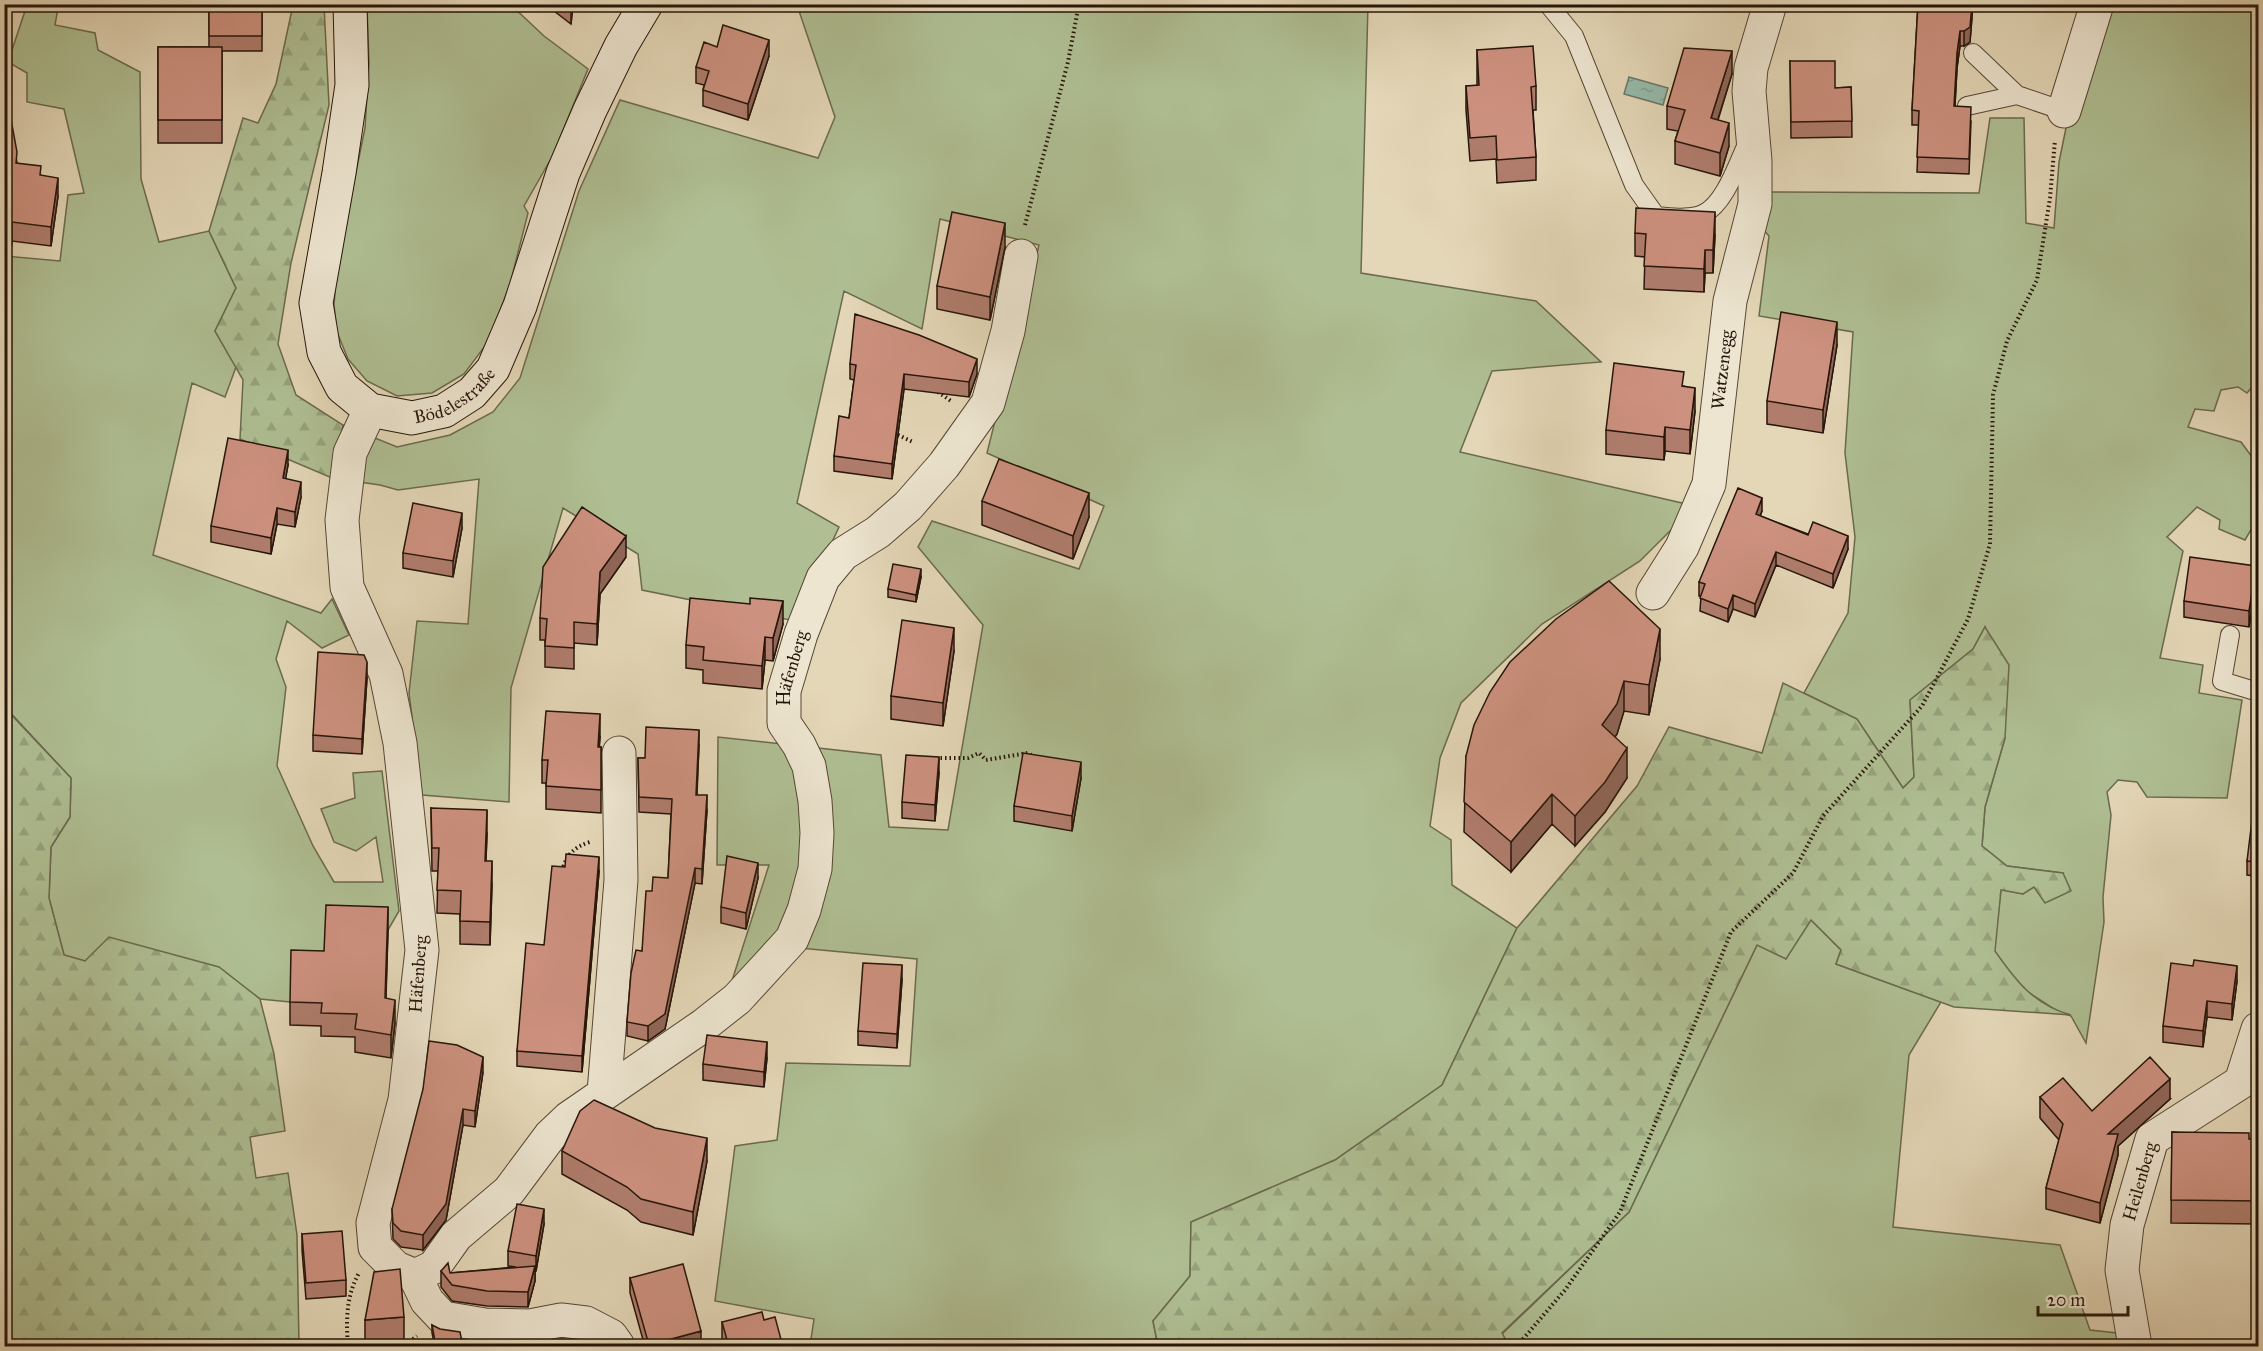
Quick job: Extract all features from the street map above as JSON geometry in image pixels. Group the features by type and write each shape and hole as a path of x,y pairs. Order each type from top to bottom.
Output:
{"street":[{"name":"Bödelestraße","path":"350,4 352,85 316,303 324,352 342,387 370,410 412,418 444,411 472,393 493,369 520,306 563,173 621,46 646,4"},
{"name":"Watzenegg","path":"1653,592 1682,547 1709,484 1730,301 1755,204 1755,161 1749,91 1751,68 1770,4"},
{"path":"2064,111 2097,4"},
{"name":"Häfenberg","path":"415,1276 434,1267 456,1236 509,1191 550,1136 569,1118 738,999 792,939 804,910 815,869 817,833 809,766 799,745 784,723 784,691 801,634 823,578 843,554 878,532 908,506 944,465 988,403 1008,331 1021,256"},
{"name":"Häfenberg","path":"370,410 350,453 342,520 347,586 386,674 400,743 422,950 405,1100 373,1223 375,1247"},
{"path":"604,1093 621,880 619,753"},
{"name":"Heilenberg","path":"2135,1347 2121,1270 2127,1225 2152,1138 2241,1083 2259,1029"},
{"path":"375,1247 396,1268 415,1276 427,1301 443,1318 485,1325 530,1326 561,1320 586,1323 611,1336 618,1347"}],"lane":[{"name":"Watzenegg","path":"1548,4 1574,36 1634,185 1656,216 1680,218 1704,214 1722,198 1752,135"},
{"path":"1973,53 2017,95 2064,111"},
{"path":"1966,106 2017,95"},
{"path":"2230,635 2222,681 2259,692"}],"path":[{"path":"1021,256 1025,225 1068,62 1079,4"},
{"path":"1517,1347 1566,1290 1620,1212 1731,932 1793,873 1823,816 1922,706 1968,619 1990,544 1994,395 2007,341 2037,280 2050,198 2053,145 2064,111"},
{"path":"929,390 938,392 959,407"},
{"path":"898,435 913,442"},
{"path":"931,758 968,758 980,753 986,760 1028,753 1037,759"},
{"path":"562,873 564,862 574,849 592,842 596,844"},
{"path":"348,1347 346,1319 352,1286 375,1247"}],"green space":[{"path":"1368,4 1361,273 1536,301 1601,362 1492,371 1460,452 1695,506 1640,561 1542,624 1461,703 1440,758 1430,826 1451,840 1452,885 1517,928 1442,1085 1335,1160 1191,1222 1190,1276 1153,1321 1158,1346 810,1346 814,1319 715,1301 735,1146 777,1140 786,1063 910,1066 917,959 778,946 730,987 769,865 717,865 718,737 881,755 889,827 948,830 983,625 918,547 932,521 1079,569 1104,506 987,453 1039,245 940,219 922,329 844,291 797,503 839,527 795,621 642,590 638,554 563,508 511,688 509,802 422,795 409,693 417,621 468,624 479,479 398,490 332,478 343,425 397,447 450,435 493,412 520,378 579,191 620,100 818,158 835,117 797,5"},
{"path":"27,5 46,5 58,8 55,25 95,33 98,50 140,72 141,179 159,242 209,231 236,288 215,331 236,367 225,397 192,383 153,555 321,613 332,599 349,635 322,648 287,621 276,659 286,687 277,766 313,846 334,882 383,882 376,837 356,851 334,842 321,809 355,798 353,773 382,771 399,911 388,930 324,974 290,1002 260,999 218,967 85,961 64,955 49,898 51,847 70,817 71,778 5,707 5,256 60,261 68,195 84,193 64,109 27,102 27,73 8,62"},
{"path":"293,5 324,5 329,105 291,263 278,344 296,395 343,425 332,478 240,439 243,380 215,331 236,288 209,231 243,118 258,123 276,84"},
{"path":"367,5 511,5 544,36 588,69 552,157 524,206 528,213 510,284 488,342 464,374 432,393 397,396 367,381 348,359 337,332 334,305 337,266 365,128 369,63"},
{"path":"2106,5 2258,5 2258,380 2247,393 2238,387 2221,390 2214,411 2195,409 2188,427 2241,442 2258,465 2258,485 2252,528 2245,540 2219,529 2220,520 2197,507 2167,537 2183,551 2160,658 2203,665 2199,693 2242,700 2227,798 2147,797 2137,782 2118,780 2107,792 2111,815 2103,897 2104,922 2086,1043 2071,1016 2057,1011 2019,986 1994,951 2001,889 2023,894 2034,886 2062,873 2007,866 1982,846 1985,807 2005,738 1985,627 1973,649 1910,700 1914,777 1903,788 1857,719 1804,693 1848,613 1855,537 1845,453 1853,332 1759,316 1769,236 1761,227 1767,192 1979,193 1990,118 2024,118 2026,223 2054,228 2059,162 2067,123"},
{"path":"1985,627 2009,665 2005,738 1985,807 1982,846 2007,866 2063,873 2071,891 2045,903 2034,887 2023,894 2001,890 1995,951 2019,982 2036,998 2058,1011 2071,1015 1954,1007 1836,964 1841,950 1811,920 1786,959 1757,945 1629,1212 1502,1333 1509,1346 1158,1346 1153,1321 1190,1276 1191,1222 1335,1160 1442,1085 1517,928 1637,786 1669,727 1762,753 1783,683 1857,719 1903,788 1914,777 1910,700 1973,649"},
{"path":"4,707 71,778 70,817 51,847 49,898 64,955 85,961 109,937 219,967 260,999 274,1054 285,1131 250,1137 256,1178 288,1173 297,1235 299,1344 297,1346 5,1346"},
{"path":"1811,920 1841,950 1836,964 1941,1002 1909,1055 1893,1227 2060,1245 2090,1330 2117,1333 2120,1346 1509,1346 1502,1334 1629,1212 1757,945"},
{"path":"453,1331 563,1335 561,1346 415,1346"}],"water":[{"path":"1629,77 1668,88 1663,105 1624,94"}],"building":[{"path":"209,4 262,4 262,36 209,36"},
{"path":"1918,4 1972,4 1970,27 1960,31 1954,106 1971,107 1969,159 1917,157 1919,111 1912,110"},
{"path":"723,25 769,40 748,104 703,90 709,71 696,67 704,42 717,47"},
{"path":"1533,46 1536,86 1531,87 1536,157 1497,160 1496,136 1470,138 1466,86 1479,85 1477,50"},
{"path":"158,47 222,47 222,120 158,120"},
{"path":"1684,48 1732,51 1711,118 1729,123 1720,153 1675,141 1685,110 1667,106"},
{"path":"1790,61 1835,61 1835,88 1851,87 1852,121 1791,122"},
{"path":"4,81 17,152 16,163 41,166 40,175 58,178 51,227 12,222 11,232 4,231"},
{"path":"1636,208 1715,212 1713,250 1705,250 1704,269 1644,266 1646,234 1635,233"},
{"path":"952,212 1005,223 990,297 937,286"},
{"path":"1781,312 1837,322 1823,410 1767,401"},
{"path":"855,314 919,335 977,359 969,382 904,374 892,464 834,456 839,416 849,418 856,365 850,364"},
{"path":"1614,363 1684,372 1682,386 1695,388 1690,430 1665,427 1664,437 1606,430"},
{"path":"228,438 288,450 283,478 301,482 295,512 277,508 271,538 211,526"},
{"path":"999,459 1089,493 1073,536 982,501"},
{"path":"1738,488 1762,498 1756,514 1808,535 1813,522 1848,536 1833,574 1776,552 1755,604 1733,595 1728,609 1700,598 1705,584 1699,582"},
{"path":"413,503 462,513 453,561 403,553"},
{"path":"582,507 626,536 600,572 597,624 574,622 574,648 545,646 547,619 540,618 543,567"},
{"path":"2190,557 2256,566 2249,611 2184,601"},
{"path":"893,564 921,569 916,595 888,589"},
{"path":"1609,581 1660,629 1649,685 1624,681 1617,704 1602,725 1627,748 1605,782 1575,816 1552,794 1511,842 1464,802 1466,756 1474,725 1490,692 1510,662 1556,619"},
{"path":"690,598 750,604 750,598 783,601 773,638 765,637 762,666 703,660 704,647 686,645"},
{"path":"902,620 954,628 943,703 891,696"},
{"path":"318,652 364,655 367,662 362,739 313,735"},
{"path":"546,711 600,714 598,747 601,747 601,790 546,786 548,760 542,760"},
{"path":"646,727 699,730 696,795 707,795 702,869 695,868 665,1014 648,1026 627,1022 631,973 636,950 642,951 646,891 652,891 653,877 668,878 672,799 639,797 638,758 645,758"},
{"path":"1023,753 1081,762 1072,816 1014,806"},
{"path":"906,755 939,757 935,805 902,802"},
{"path":"431,808 487,810 485,861 492,861 490,922 460,921 461,891 437,890 439,848 432,848"},
{"path":"2252,820 2259,821 2259,880 2255,880 2258,862 2247,861"},
{"path":"566,854 599,857 582,1056 517,1051 526,943 544,945 552,866 565,867"},
{"path":"727,856 758,863 746,913 721,907"},
{"path":"326,905 388,907 385,998 395,1000 391,1035 355,1029 357,1014 321,1013 322,1003 290,1002 291,950 324,951"},
{"path":"2194,960 2237,966 2232,1004 2207,1001 2203,1031 2163,1026 2171,963 2193,966"},
{"path":"863,963 902,965 897,1034 858,1031"},
{"path":"707,1035 767,1042 764,1072 703,1064"},
{"path":"429,1041 457,1045 483,1057 475,1111 463,1109 446,1204 423,1235 401,1231 393,1223 392,1209 423,1089"},
{"path":"2150,1057 2170,1079 2108,1134 2118,1134 2100,1203 2046,1188 2063,1124 2040,1097 2063,1078 2092,1111"},
{"path":"594,1100 655,1128 707,1138 693,1212 641,1199 627,1187 562,1151 580,1111"},
{"path":"2172,1132 2249,1133 2249,1139 2259,1139 2259,1201 2171,1200"},
{"path":"517,1204 544,1209 536,1256 508,1251"},
{"path":"342,1231 346,1280 306,1283 302,1234"},
{"path":"448,1263 450,1273 535,1266 528,1292 487,1291 452,1285 441,1271"},
{"path":"683,1264 701,1331 649,1345 630,1278"},
{"path":"400,1269 404,1317 365,1320 374,1272"},
{"path":"762,1312 764,1320 775,1317 783,1347 729,1347 722,1322"},
{"path":"432,1325 440,1329 460,1332 463,1347 436,1347"}]}
